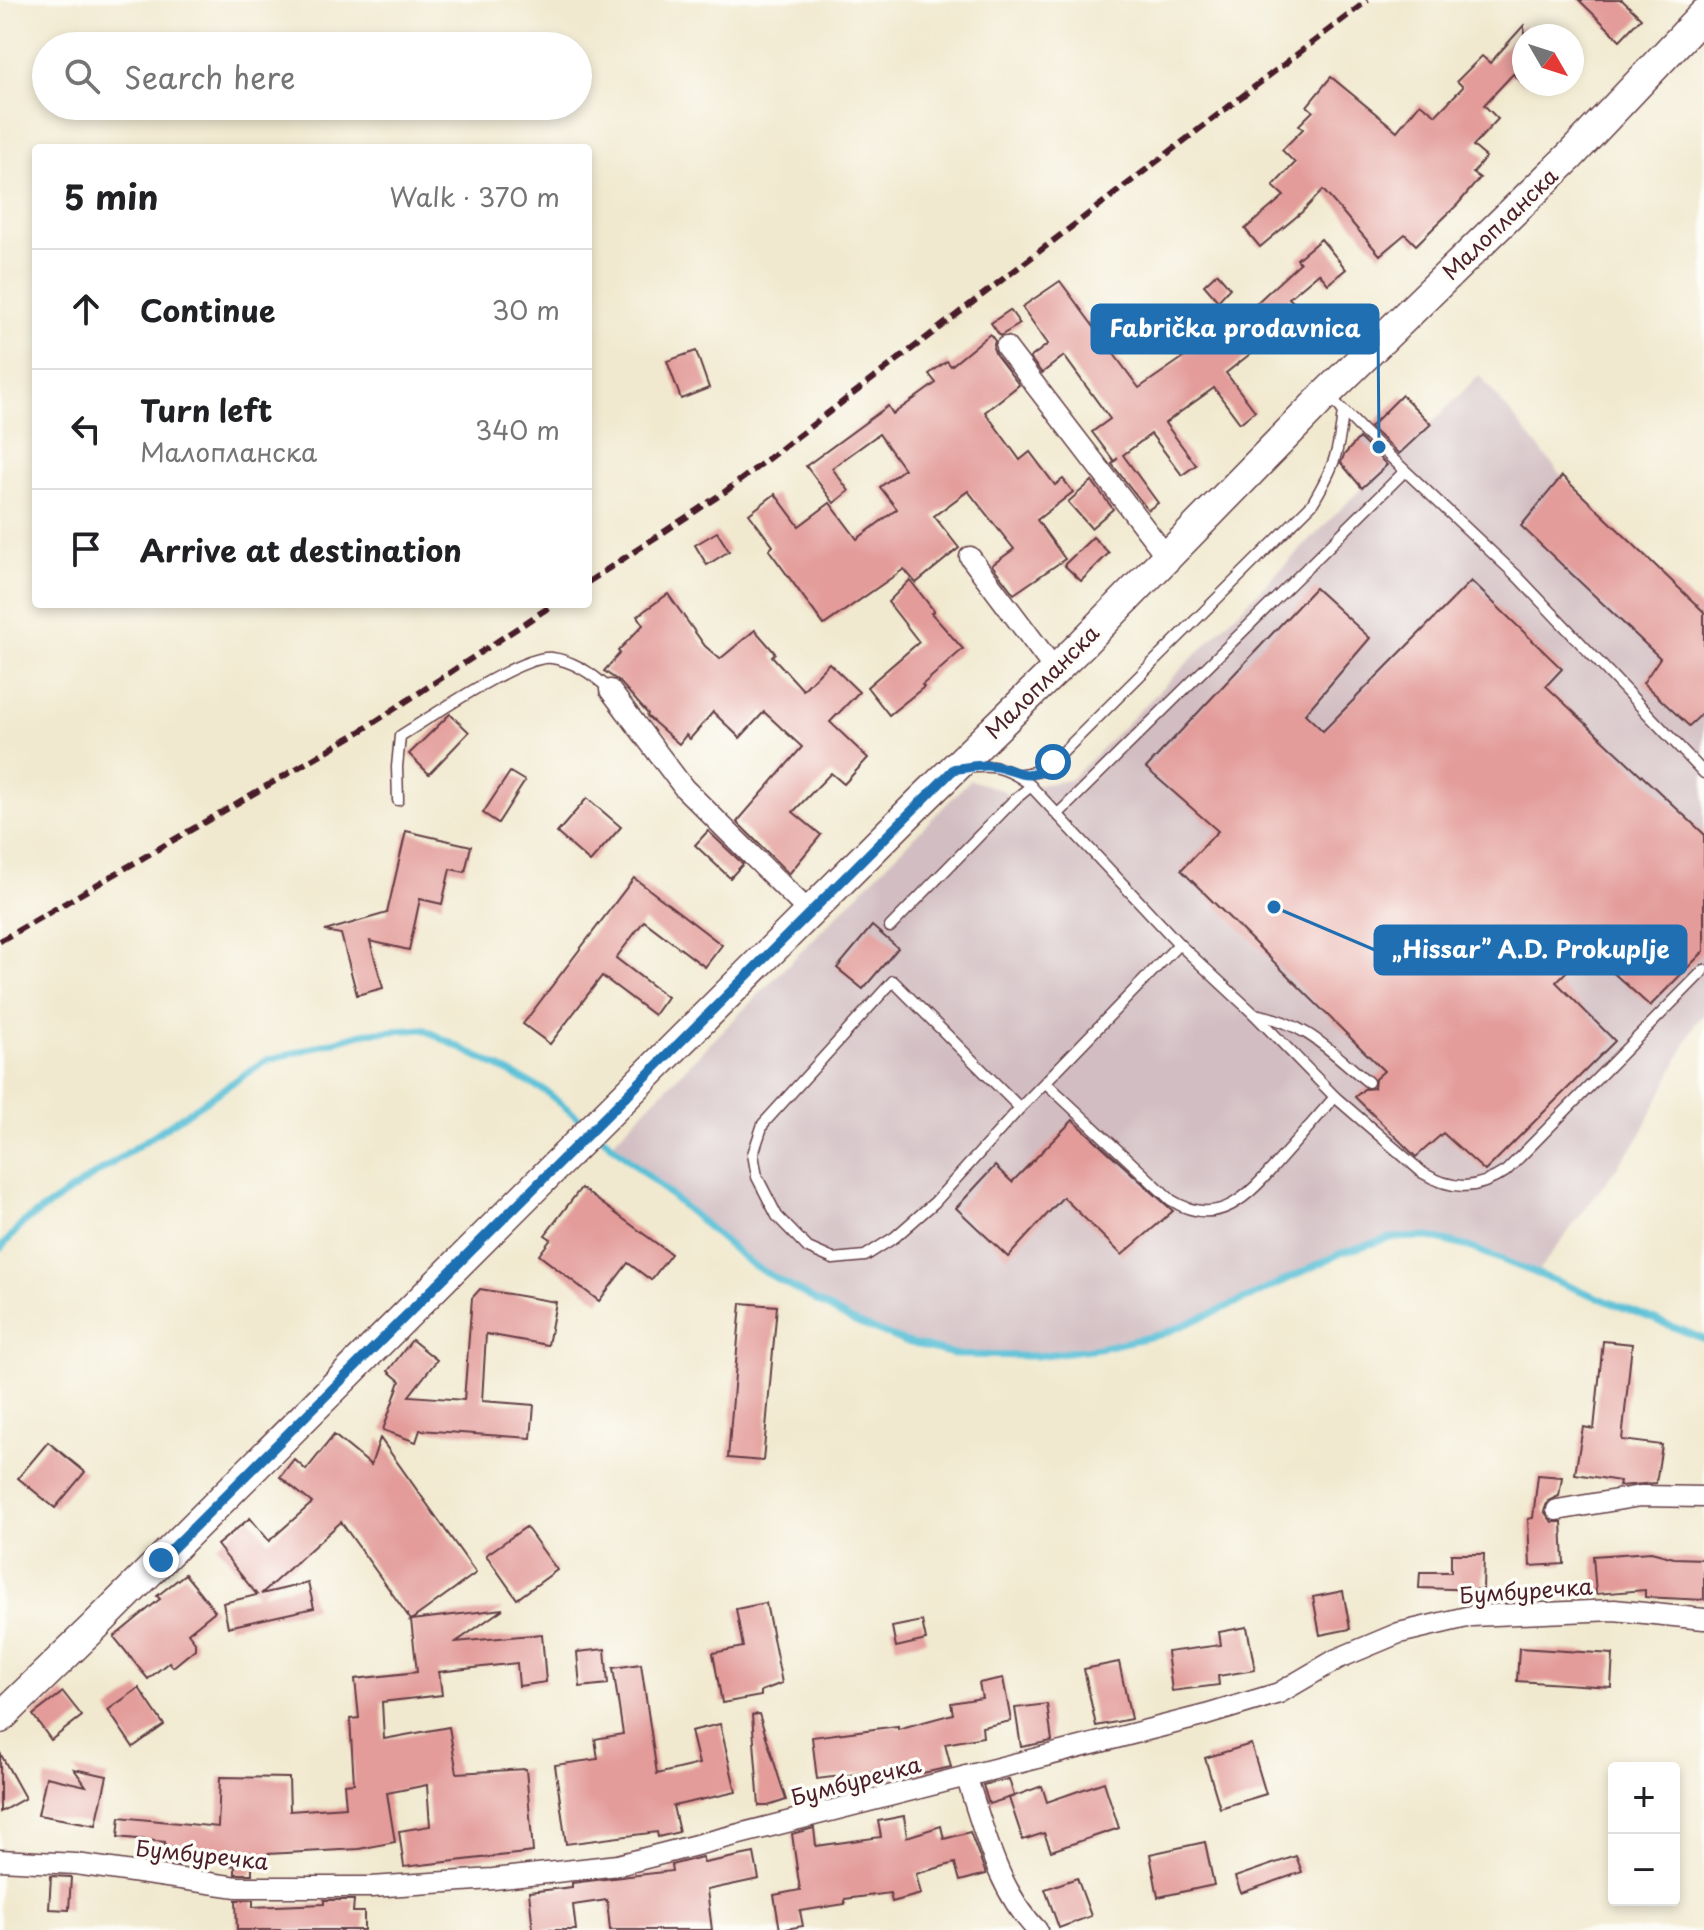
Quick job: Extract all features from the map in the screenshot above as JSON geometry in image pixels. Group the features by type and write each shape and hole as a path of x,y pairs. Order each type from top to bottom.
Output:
{"main road":[{"name":"Малопланска","path":"0,1718 1167,557 1335,402 1703,16"}],"street":[{"path":"1006,347 1167,557"},
{"path":"970,557 1055,670"},
{"path":"610,690 684,788 811,914"},
{"path":"1557,1510 1640,1496 1704,1497"},
{"name":"Бумбуречка","path":"0,1860 76,1864 237,1887 371,1887 493,1879 618,1865 1206,1715 1279,1693 1337,1659 1399,1633 1471,1616 1614,1610 1704,1619"},
{"path":"966,1776 1003,1883 1037,1930"}],"lane":[{"path":"1335,402 1517,576 1704,773"},
{"path":"1016,775 1045,770 1312,504 1332,471 1340,445 1335,402"},
{"path":"1057,815 1405,471"},
{"path":"398,800 400,736 523,662 551,657 571,663 593,674 610,690"},
{"path":"954,769 991,765 1008,769 1031,786 1179,944 1253,1013 1335,1097 1423,1173 1437,1181 1464,1186 1489,1182 1506,1171 1704,970"},
{"path":"890,927 1031,786"},
{"path":"1020,1108 893,981 763,1124 753,1154 757,1177 777,1216 808,1248 833,1259 865,1256 895,1237 935,1202 1020,1108 1179,944"},
{"path":"1253,1013 1281,1019 1304,1030 1368,1082"},
{"path":"1046,1083 1171,1200 1186,1210 1207,1212 1229,1207 1252,1192 1335,1097"}],"shaded area":[{"path":"1479,375 1562,476 1704,612 1704,1015 1696,1023 1639,1138 1537,1273 1469,1247 1429,1237 1389,1238 1341,1253 1259,1293 1162,1334 1099,1348 1036,1356 958,1355 903,1341 852,1321 751,1264 611,1144 970,780 1002,790 1014,800 1031,786 1070,780 1362,488 1339,461 1402,395 1431,424"}],"building":[{"path":"1579,0 1622,0 1641,18 1620,40"},
{"path":"1512,38 1512,75 1484,105 1498,119 1473,146 1486,157 1473,173 1480,178 1416,245 1405,234 1380,255 1323,190 1260,247 1245,229 1284,196 1273,186 1295,163 1282,150 1303,129 1299,125 1313,111 1307,106 1331,77 1397,131 1420,103 1436,115 1463,87 1457,81 1482,56 1490,63"},
{"path":"1321,239 1346,269 1328,284 1319,273 1289,298 1298,307 1257,345 1259,347 1226,373 1255,411 1240,423 1214,388 1165,423 1196,465 1182,475 1151,434 1123,455 1158,503 1148,510 1112,464 1118,458 1114,461 1092,432 1110,419 1064,356 1042,373 1030,358 1048,344 1022,307 1060,281 1139,388 1184,357 1161,320 1182,307 1205,343 1235,320 1231,315 1245,304 1250,309 1300,263 1297,259"},
{"path":"1217,273 1230,288 1218,301 1204,285"},
{"path":"1010,310 1020,324 1000,336 991,323"},
{"path":"990,334 995,341 993,348 996,355 1019,385 985,412 1020,460 1030,452 1055,485 1063,479 1073,492 1037,520 1065,559 1014,594 992,565 1014,549 968,491 934,516 959,548 916,583 904,569 824,625 769,550 773,546 749,514 775,494 799,526 830,503 857,539 897,509 880,487 904,469 879,434 832,468 849,491 834,503 806,466 888,406 893,414 936,383 929,374 947,361 951,366"},
{"path":"696,351 709,388 681,399 667,361"},
{"path":"1402,395 1431,424 1399,454 1370,427"},
{"path":"1359,438 1387,465 1362,488 1341,463"},
{"path":"1562,476 1704,612 1704,712 1689,726 1643,683 1660,658 1521,526"},
{"path":"1092,481 1113,509 1091,528 1068,502"},
{"path":"717,532 729,551 707,565 695,545"},
{"path":"1093,537 1109,553 1081,581 1064,565"},
{"path":"910,580 934,611 931,613 963,649 922,685 924,687 889,715 867,687 919,642 888,602"},
{"path":"1471,581 1562,669 1546,686 1704,834 1704,951 1650,1006 1588,950 1556,982 1615,1041 1485,1171 1443,1133 1416,1157 1355,1097 1364,1089 1374,1088 1375,1079 1384,1071 1181,870 1218,831 1146,768 1315,588 1370,638 1305,714 1323,731"},
{"path":"668,594 705,646 720,659 755,630 775,653 772,656 803,690 829,663 859,692 830,722 868,758 844,784 831,773 793,812 821,835 789,874 737,822 802,747 764,712 740,738 713,712 690,739 686,735 679,744 647,716 620,682 604,671 643,625 637,616"},
{"path":"450,714 469,732 429,774 409,754"},
{"path":"510,772 525,781 498,823 483,813"},
{"path":"587,798 621,827 590,862 557,833"},
{"path":"406,831 471,846 465,872 450,869 442,904 420,899 409,950 370,941 383,988 357,995 341,934 325,931 387,913"},
{"path":"708,831 743,864 730,878 695,845"},
{"path":"634,878 722,945 705,967 644,921 616,958 667,997 654,1015 602,976 550,1044 523,1024"},
{"path":"872,926 898,948 863,989 837,968"},
{"path":"1073,1120 1173,1211 1122,1255 1063,1197 1008,1257 956,1208 995,1166 1012,1182"},
{"path":"581,1188 671,1254 651,1280 628,1263 599,1301 539,1255 551,1239 545,1235"},
{"path":"480,1289 556,1302 548,1345 486,1334 482,1401 534,1405 531,1438 420,1430 416,1442 383,1430 400,1381 388,1371 412,1340 437,1360 409,1396 464,1400 472,1298"},
{"path":"741,1303 777,1306 763,1461 728,1458"},
{"path":"1603,1341 1632,1344 1622,1440 1662,1445 1656,1483 1619,1486 1620,1481 1575,1474 1583,1427 1594,1429"},
{"path":"334,1435 371,1465 380,1438 476,1573 411,1620 341,1522 261,1594 308,1583 314,1608 228,1627 223,1603 257,1595 217,1545 250,1518 269,1541 312,1503 280,1477 294,1459 306,1470"},
{"path":"48,1442 85,1472 55,1508 18,1478"},
{"path":"1538,1475 1562,1477 1559,1496 1548,1501 1544,1511 1552,1522 1562,1522 1564,1564 1530,1566 1528,1519 1533,1518"},
{"path":"526,1527 557,1570 517,1599 486,1555"},
{"path":"1651,1552 1674,1558 1704,1559 1704,1600 1645,1597 1645,1590 1596,1594 1593,1556"},
{"path":"1451,1554 1484,1554 1483,1590 1419,1588 1420,1572 1451,1572"},
{"path":"185,1574 215,1611 188,1633 195,1642 195,1649 173,1667 169,1662 148,1679 114,1637"},
{"path":"1343,1591 1350,1629 1320,1635 1313,1597"},
{"path":"766,1603 782,1683 761,1691 761,1696 722,1703 713,1653 743,1647 736,1609"},
{"path":"503,1609 456,1642 542,1634 546,1682 519,1686 517,1663 439,1672 442,1695 382,1702 384,1739 449,1727 457,1773 526,1769 533,1852 404,1867 399,1831 430,1826 427,1785 387,1793 395,1842 359,1849 267,1854 267,1866 252,1866 252,1874 235,1874 235,1866 229,1865 229,1858 180,1853 179,1866 163,1863 165,1842 118,1837 120,1817 218,1827 220,1777 289,1778 290,1811 346,1807 344,1784 354,1783 350,1719 359,1718 355,1679 417,1672 411,1620"},
{"path":"922,1621 926,1640 896,1647 892,1627"},
{"path":"1247,1627 1255,1670 1218,1676 1219,1685 1172,1691 1167,1652 1221,1645 1219,1632"},
{"path":"1519,1648 1613,1654 1611,1687 1517,1681"},
{"path":"605,1649 608,1684 580,1687 577,1652"},
{"path":"1119,1662 1131,1719 1096,1726 1084,1669"},
{"path":"641,1664 657,1774 699,1764 691,1731 720,1724 736,1792 673,1806 679,1832 658,1837 657,1832 566,1844 555,1765 598,1759 595,1739 623,1734 613,1668"},
{"path":"1003,1678 1011,1721 982,1727 983,1737 945,1744 951,1767 875,1783 873,1772 817,1779 812,1737 898,1726 898,1729 953,1714 951,1703 982,1698 979,1683"},
{"path":"139,1688 164,1725 133,1747 108,1710"},
{"path":"63,1692 82,1716 51,1740 33,1715"},
{"path":"1047,1704 1052,1741 1021,1747 1015,1708"},
{"path":"759,1714 786,1800 768,1806 759,1806 752,1715"},
{"path":"1251,1744 1266,1794 1220,1808 1205,1758"},
{"path":"0,1753 25,1798 0,1812"},
{"path":"74,1769 107,1776 96,1825 38,1815 46,1777 86,1786"},
{"path":"1009,1779 1014,1796 989,1804 983,1785"},
{"path":"1104,1782 1119,1828 1051,1851 1044,1833 1023,1840 1009,1798 1042,1786 1047,1802"},
{"path":"904,1816 907,1837 941,1826 944,1839 970,1832 986,1874 960,1881 955,1863 916,1874 921,1894 892,1902 890,1893 845,1899 845,1904 800,1911 803,1926 780,1930 774,1895 800,1890 792,1834 814,1828 816,1846 881,1837 878,1821"},
{"path":"1205,1842 1214,1885 1158,1897 1150,1854"},
{"path":"754,1853 759,1879 707,1890 712,1930 610,1930 607,1900 573,1905 576,1930 533,1930 529,1892 572,1887 572,1883 672,1871 671,1865 702,1857 704,1863"},
{"path":"1296,1856 1302,1872 1241,1893 1235,1877"},
{"path":"51,1876 71,1877 69,1910 49,1909"},
{"path":"1077,1878 1091,1916 1059,1928 1045,1889"},
{"path":"236,1900 253,1900 253,1907 354,1900 353,1912 364,1912 364,1930 237,1930"}],"waterway":[{"path":"0,1249 24,1222 265,1061 365,1033 423,1029 544,1090 586,1124"},
{"path":"599,1134 751,1264 852,1321 903,1341 958,1355 1036,1356 1099,1348 1162,1334 1259,1293 1341,1253 1389,1238 1429,1237 1469,1247 1704,1339"}],"railway":[{"path":"592,579 726,491 1368,0"},
{"path":"0,941 361,731 548,608"}],"place":[{"name":"Fabrička prodavnica","path":"1379,447"},
{"name":"„Hissar” A.D. Prokuplje","path":"1274,907"}],"route":[{"path":"161,1560 954,769 991,765 1008,769 1016,775 1045,770 1053,762"}]}
